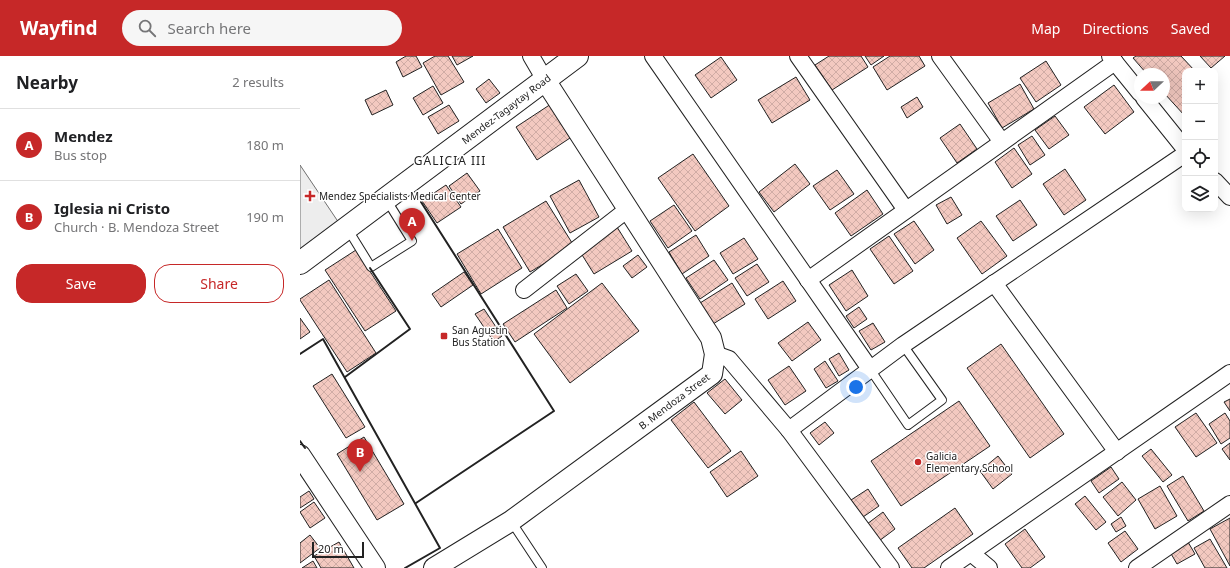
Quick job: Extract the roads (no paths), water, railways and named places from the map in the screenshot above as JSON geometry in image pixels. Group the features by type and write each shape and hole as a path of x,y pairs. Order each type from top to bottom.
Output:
{"main road":[{"name":"Mendez-Tagaytay Road","path":"300,263 577,56"}],"street":[{"path":"531,56 545,80"},
{"path":"653,56 870,369"},
{"path":"798,56 906,210"},
{"path":"940,56 1002,142"},
{"path":"808,280 1002,142 1112,59 1134,86"},
{"name":"B. Mendoza Street","path":"434,568 511,521 712,374 715,354 711,338 545,80"},
{"path":"1149,104 1182,145"},
{"path":"789,430 904,345 1182,156"},
{"path":"1218,184 1230,197"},
{"path":"524,290 628,209"},
{"path":"994,283 1117,452"},
{"path":"715,354 729,359 789,430 891,568"},
{"path":"949,568 1230,373"},
{"path":"300,455 375,568"},
{"path":"1137,568 1230,504"},
{"path":"971,553 989,568"}],"lane":[{"path":"347,227 371,267 412,241 386,198"},
{"path":"870,369 908,425 942,400 904,345"},
{"path":"511,521 542,568"}],"place":[{"name":"Mendez Specialists Medical Center","path":"310,196"},
{"name":"Mendez","path":"412,241"},
{"name":"San Agustin Bus Station","path":"444,336"},
{"name":"Galicia Elementary School","path":"918,462"},
{"name":"Iglesia ni Cristo","path":"360,472"}],"district":[{"name":"GALICIA III","path":"450,161"}]}
